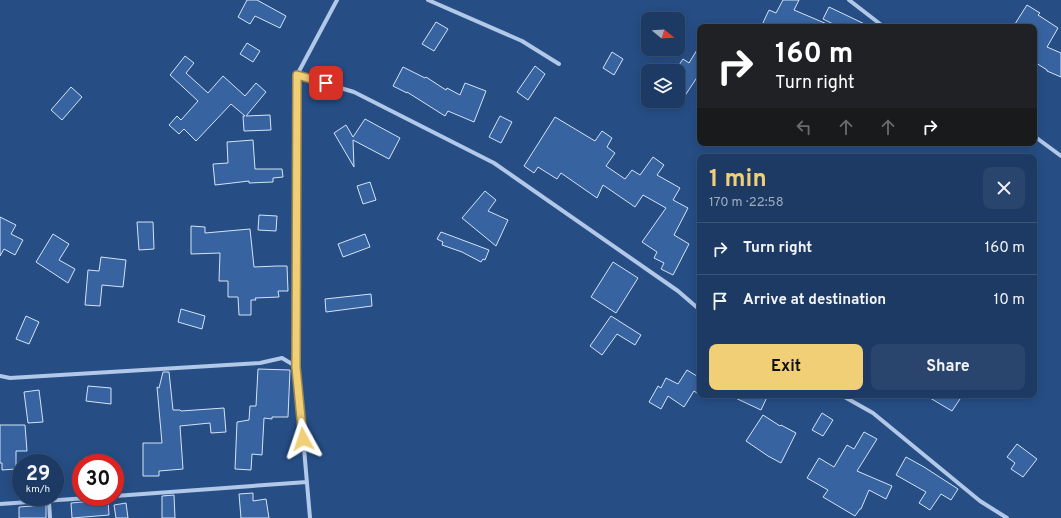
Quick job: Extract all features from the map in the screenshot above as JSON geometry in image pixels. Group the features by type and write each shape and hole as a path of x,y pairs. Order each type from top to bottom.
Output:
{"street":[{"path":"310,518 296,367 297,75 337,0"},
{"path":"428,0 522,42 559,64"},
{"path":"849,0 880,24"},
{"path":"297,75 354,92 494,163 678,291 697,307"},
{"path":"1037,138 1061,156"},
{"path":"0,376 10,378 260,363 282,358 296,367"},
{"path":"847,398 873,412 980,501 1007,518"},
{"path":"124,495 307,482"},
{"path":"0,504 12,503"},
{"path":"49,506 50,518"}],"building":[{"path":"247,0 257,0 286,16 280,28 255,16 250,24 238,17"},
{"path":"783,0 799,0 794,10 827,24 762,24 769,10 776,13"},
{"path":"1027,5 1040,13 1038,15 1058,28 1047,47 1061,53 1061,77 1047,71 1037,64 1037,24 1015,24"},
{"path":"829,7 865,24 833,24 823,19"},
{"path":"436,22 448,29 434,51 422,44"},
{"path":"247,43 260,51 253,62 240,54"},
{"path":"697,50 697,78 685,96 685,64 680,64 683,59 689,63"},
{"path":"612,52 623,59 614,75 603,68"},
{"path":"185,56 194,63 186,73 208,93 223,76 245,96 256,83 266,92 246,116 270,115 271,130 244,131 243,116 245,116 231,104 196,141 184,129 179,134 169,125 177,116 181,120 198,101 170,75"},
{"path":"535,66 545,74 528,100 517,92"},
{"path":"403,67 425,78 426,77 446,90 447,88 460,95 465,83 486,91 474,122 448,111 445,116 407,92 393,86"},
{"path":"71,87 82,97 62,120 51,110"},
{"path":"500,116 512,122 501,143 489,137"},
{"path":"555,117 595,141 602,131 612,138 607,147 615,153 606,166 625,179 632,170 640,175 653,157 664,165 657,175 680,188 673,200 688,208 674,235 689,244 673,275 661,269 664,263 654,258 657,252 642,242 666,208 643,195 635,207 603,185 597,198 561,173 557,179 538,167 534,173 524,166"},
{"path":"365,119 400,138 389,159 353,140 354,167 334,133 346,125 353,137"},
{"path":"253,140 255,169 282,169 283,177 273,178 273,182 249,183 249,181 215,185 213,164 228,163 227,142"},
{"path":"370,182 376,200 363,204 357,186"},
{"path":"485,191 496,200 488,211 508,220 496,246 462,218"},
{"path":"259,215 277,216 276,231 258,230"},
{"path":"0,217 16,225 11,234 23,240 15,255 4,249 0,256"},
{"path":"137,222 153,222 154,249 139,250"},
{"path":"191,226 205,227 205,233 250,229 254,267 287,266 288,291 278,291 279,297 255,298 256,300 251,300 251,315 239,315 238,297 228,297 228,281 219,281 220,253 191,254"},
{"path":"441,232 489,250 485,260 483,259 481,262 462,252 442,245 443,242 437,239"},
{"path":"53,234 69,244 59,260 75,269 68,283 36,262"},
{"path":"365,234 370,247 343,257 338,244"},
{"path":"101,257 126,260 123,287 102,285 100,306 85,305 88,270 99,271"},
{"path":"613,262 638,278 616,313 591,297"},
{"path":"371,294 372,306 326,312 325,299"},
{"path":"181,309 205,316 202,329 178,322"},
{"path":"26,316 39,322 29,344 16,339"},
{"path":"611,316 641,335 635,345 617,334 602,355 590,346"},
{"path":"258,369 290,370 288,417 272,417 272,419 264,418 262,455 252,454 251,470 235,469 237,422 249,420 250,406 256,406"},
{"path":"687,370 697,376 697,393 694,391 684,407 668,396 661,409 649,402 658,386 661,388 666,378 678,384"},
{"path":"163,372 169,372 173,410 181,411 224,408 226,432 211,433 210,423 180,426 183,469 159,471 159,476 143,476 143,443 162,443 157,387 159,388"},
{"path":"88,386 111,388 111,404 86,401"},
{"path":"39,390 43,422 28,423 24,392"},
{"path":"735,398 767,398 761,410"},
{"path":"930,398 960,399 952,411"},
{"path":"822,413 833,420 823,436 812,430"},
{"path":"763,415 780,426 781,425 796,433 781,463 746,441"},
{"path":"0,425 25,425 27,451 16,451 16,454 12,454 12,469 2,470 2,463 0,463"},
{"path":"864,432 877,439 857,471 892,486 886,499 869,490 861,509 855,516 823,497 828,490 807,478 819,458 834,467 847,445 854,449"},
{"path":"1017,444 1037,459 1023,477 1011,469 1015,463 1007,457"},
{"path":"906,457 958,489 951,500 941,494 930,510 919,503 926,492 896,475"},
{"path":"253,493 253,501 266,499 269,518 241,518 239,494"},
{"path":"174,495 175,518 162,518 162,496"},
{"path":"71,503 72,506 108,506 109,515 72,518"},
{"path":"124,503 126,503 128,518 116,518 114,506 124,506"},
{"path":"46,506 46,518 19,518 19,507"}],"route":[{"path":"303,439 296,367 297,75 326,83"}]}
